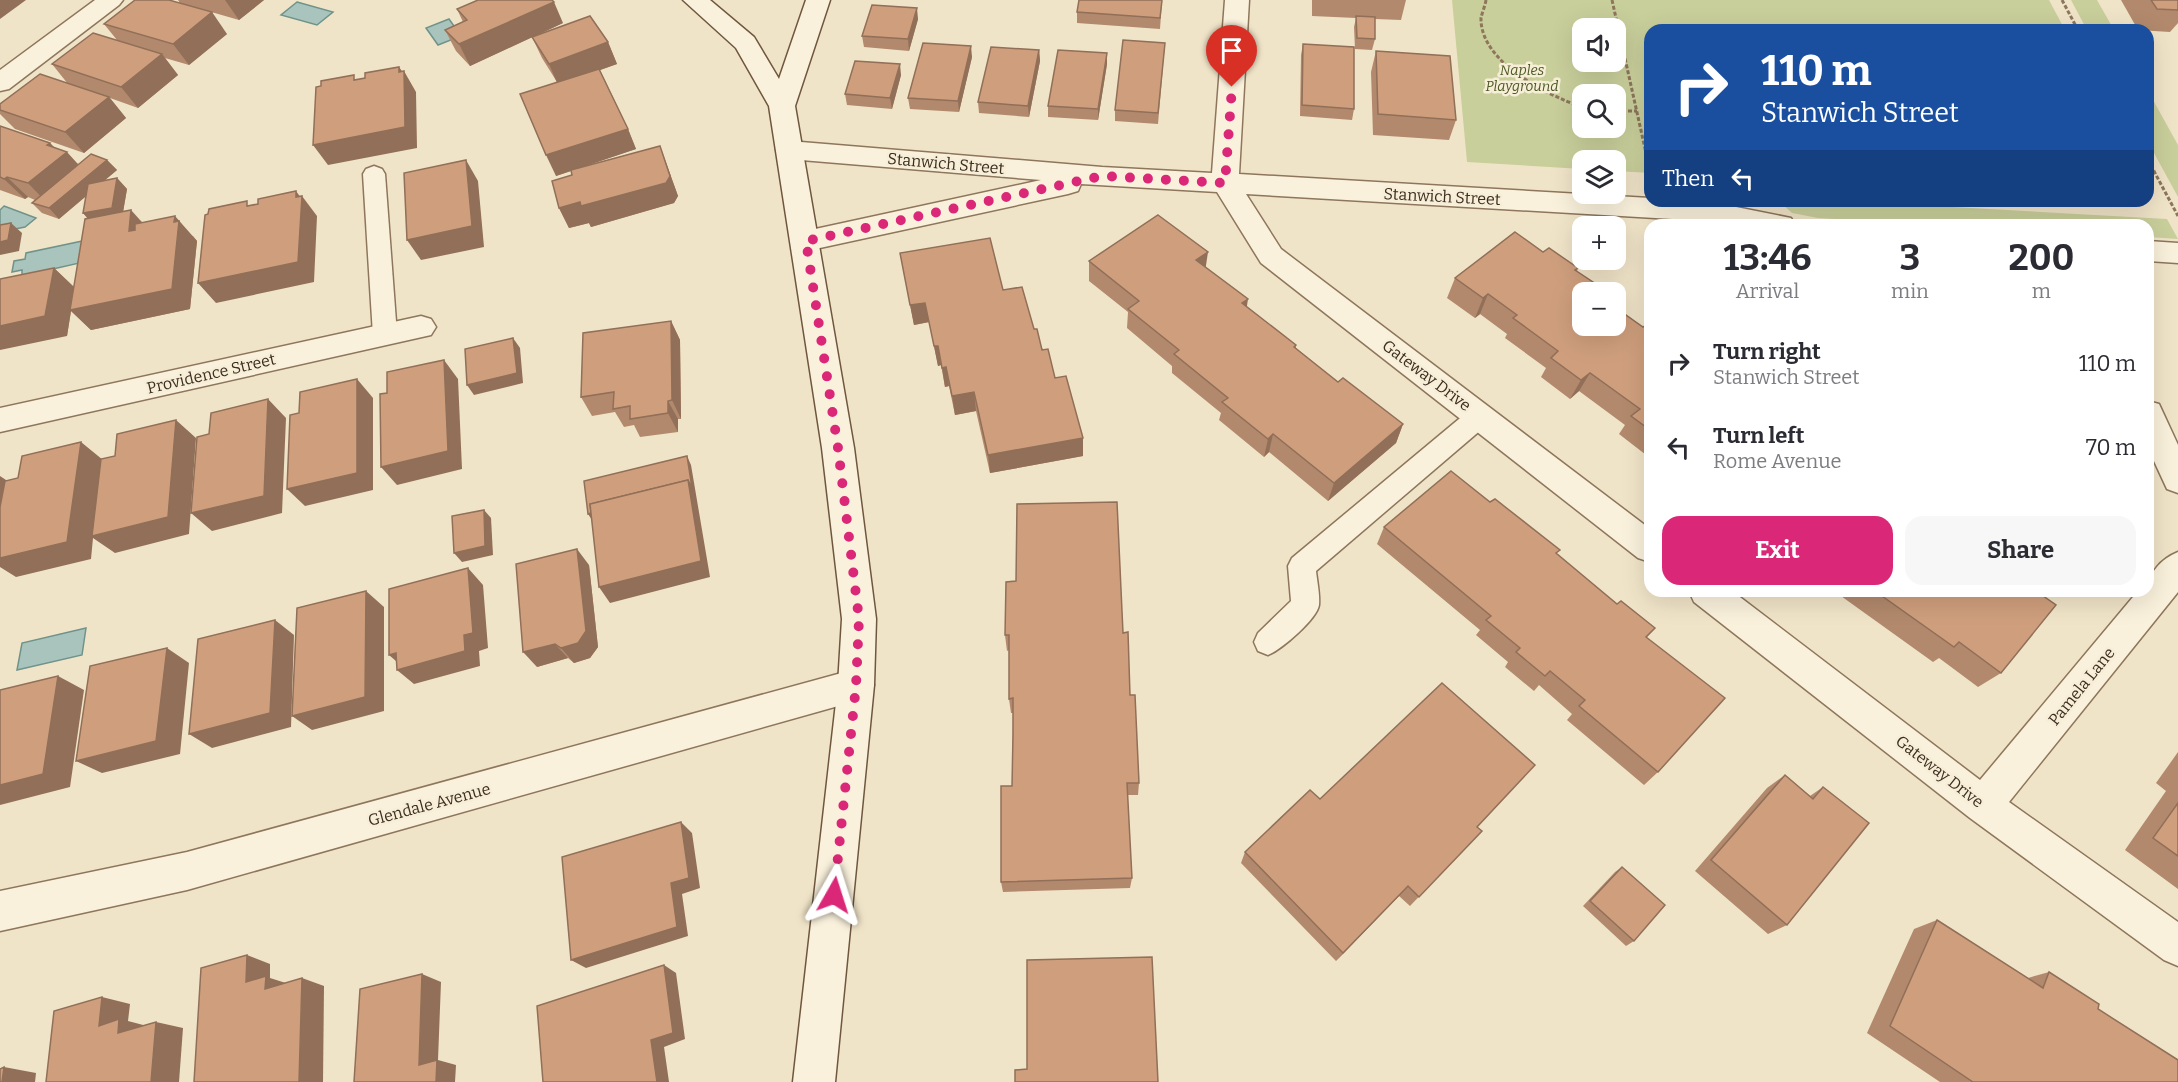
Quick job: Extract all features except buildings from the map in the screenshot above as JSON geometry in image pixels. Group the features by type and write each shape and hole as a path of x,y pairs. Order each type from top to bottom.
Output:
{"street":[{"path":"0,84 111,0"},
{"path":"695,0 745,43 782,106 806,241 838,448 859,619 856,686 814,1082"},
{"path":"782,106 818,0"},
{"path":"1225,183 1237,0"},
{"name":"Stanwich Street","path":"789,150 1102,176 1706,212 1746,219"},
{"name":"Stanwich Street","path":"806,241 1102,176"},
{"name":"Gateway Drive","path":"1225,183 1271,256 1644,543"},
{"path":"2154,252 2178,254"},
{"name":"Providence Street","path":"0,420 421,327"},
{"path":"2154,427 2178,480"},
{"name":"Pamela Lane","path":"2154,596 2178,567"},
{"name":"Gateway Drive","path":"1714,597 1983,805 2178,946"},
{"name":"Pamela Lane","path":"1983,805 2153,597"},
{"name":"Glendale Avenue","path":"0,910 187,871 856,686"}],"lane":[{"path":"374,174 385,335"},
{"path":"1268,642 1305,606 1302,566 1480,416"}],"path":[{"path":"1486,0 1483,6 1482,23 1488,42 1496,54 1544,92 1572,103"},
{"path":"1612,0 1644,143"},
{"path":"2062,0 2075,24"},
{"path":"1626,111 1637,111"},
{"path":"2154,171 2178,216"}],"green space":[{"name":"Naples Playground","path":"1452,0 2049,0 2062,24 1644,24 1644,173 1626,172 1626,150 1572,150 1572,168 1467,162"},
{"path":"2071,0 2097,0 2111,24 2084,24"},
{"path":"2154,102 2178,145 2178,197 2154,153"},
{"path":"1786,207 1952,207 2167,219 2178,239 2154,237 2154,219 1835,219 1792,213"}],"water":[{"path":"297,2 333,12 317,25 281,15"},
{"path":"449,19 461,36 438,45 426,28"},
{"path":"4,206 36,218 25,227 0,232 0,210"},
{"path":"87,240 84,262 22,276 22,270 12,272 14,261 25,259 26,253"},
{"path":"86,628 82,655 17,670 22,643"}],"route":[{"path":"834,895 856,686 859,619 838,448 806,241 1102,176 1225,183 1232,87"}]}
